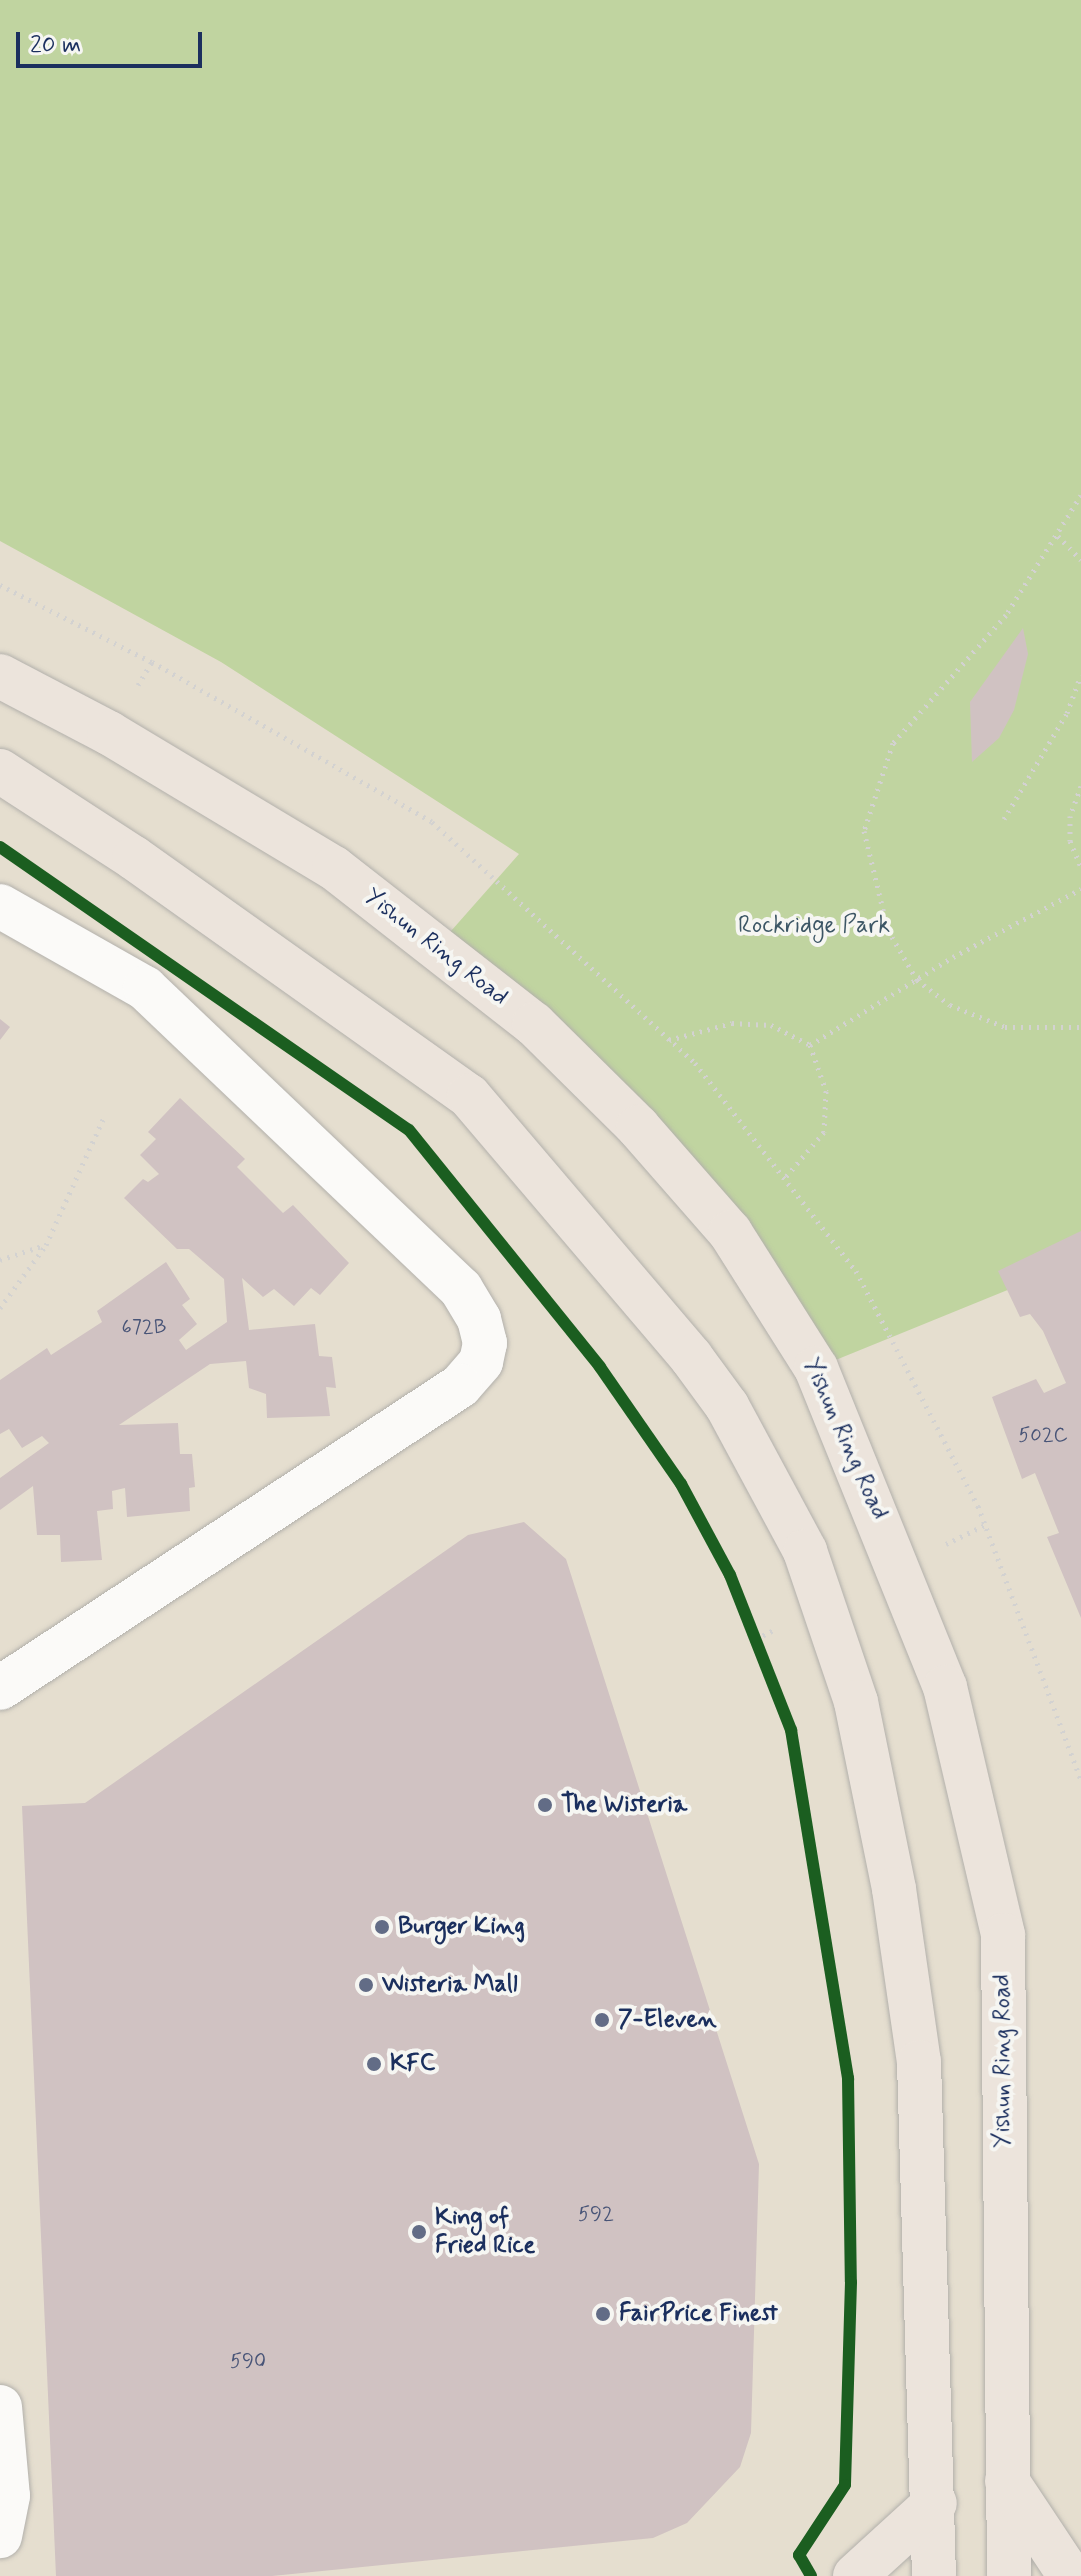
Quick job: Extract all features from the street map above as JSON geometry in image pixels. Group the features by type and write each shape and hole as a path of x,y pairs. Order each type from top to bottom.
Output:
{"main road":[{"name":"Yishun Ring Road","path":"0,676 43,695 334,868 534,1024 638,1127 730,1232 816,1368 945,1687 1003,1935 1009,2576"},
{"path":"0,771 134,858 469,1096 691,1357 727,1406 805,1551 856,1702 894,1889 919,2062 935,2503 934,2576"},
{"path":"1007,2481 1070,2576"},
{"path":"855,2576 935,2503"}],"lane":[{"path":"0,906 145,988 461,1289 479,1319 485,1343 481,1362 460,1386 0,1688"},
{"path":"0,2407 8,2496 0,2536"}],"path":[{"path":"1081,495 1006,615 893,743 875,788 864,831 888,930 917,980 950,1005 1005,1027 1081,1027"},
{"path":"1058,536 1081,560"},
{"path":"1004,819 1067,713 1081,675"},
{"path":"1081,786 1070,816 1070,841 1081,867"},
{"path":"810,1045 917,980 1081,889"},
{"path":"669,1040 732,1023 771,1025 810,1045 826,1091 824,1132 784,1179"},
{"path":"0,1308 46,1245 104,1117"},
{"path":"0,1260 46,1245"},
{"path":"751,1626 761,1652"}],"green space":[{"name":"Rockridge Park","path":"0,0 1081,0 1081,1260 816,1368 730,1232 436,948 519,854 221,662 0,541"}],"building":[{"path":"1023,628 1028,654 1014,710 999,738 972,762 970,702"},
{"path":"0,1019 10,1027 0,1040"},
{"path":"180,1098 245,1159 237,1167 283,1213 293,1205 349,1263 320,1295 311,1288 294,1306 274,1289 263,1297 242,1278 249,1330 315,1324 319,1356 332,1357 336,1388 326,1387 330,1416 267,1418 266,1394 249,1388 246,1361 210,1364 119,1425 178,1423 180,1454 192,1454 195,1487 189,1488 190,1511 127,1517 125,1488 112,1491 113,1509 97,1511 102,1560 61,1562 60,1535 37,1535 33,1486 0,1510 0,1478 49,1443 42,1436 22,1448 9,1429 0,1434 0,1380 47,1348 51,1355 102,1322 97,1311 166,1262 190,1299 182,1305 197,1324 179,1340 186,1350 227,1322 224,1279 189,1249 177,1249 124,1198 143,1179 148,1182 159,1174 140,1155 156,1139 148,1132"},
{"path":"1081,1231 1081,1618 1047,1537 1059,1533 1035,1473 1022,1479 992,1397 1036,1379 1044,1393 1066,1383 1043,1331 1030,1314 1020,1317 998,1271"},
{"name":"Wisteria Mall","path":"524,1522 566,1559 759,2164 751,2433 740,2467 687,2523 653,2538 272,2576 56,2576 22,1806 85,1803 468,1535"}],"cycle path":[{"path":"0,847 409,1130 600,1367 681,1484 730,1575 791,1730 848,2078 851,2282 845,2485 799,2555 811,2576"}],"place":[{"name":"The Wisteria","path":"545,1805"},
{"name":"Burger King","path":"382,1927"},
{"name":"Wisteria Mall","path":"366,1985"},
{"name":"7-Eleven","path":"602,2020"},
{"name":"KFC","path":"374,2064"},
{"name":"King of Fried Rice","path":"419,2232"},
{"name":"FairPrice Finest","path":"603,2314"}]}
